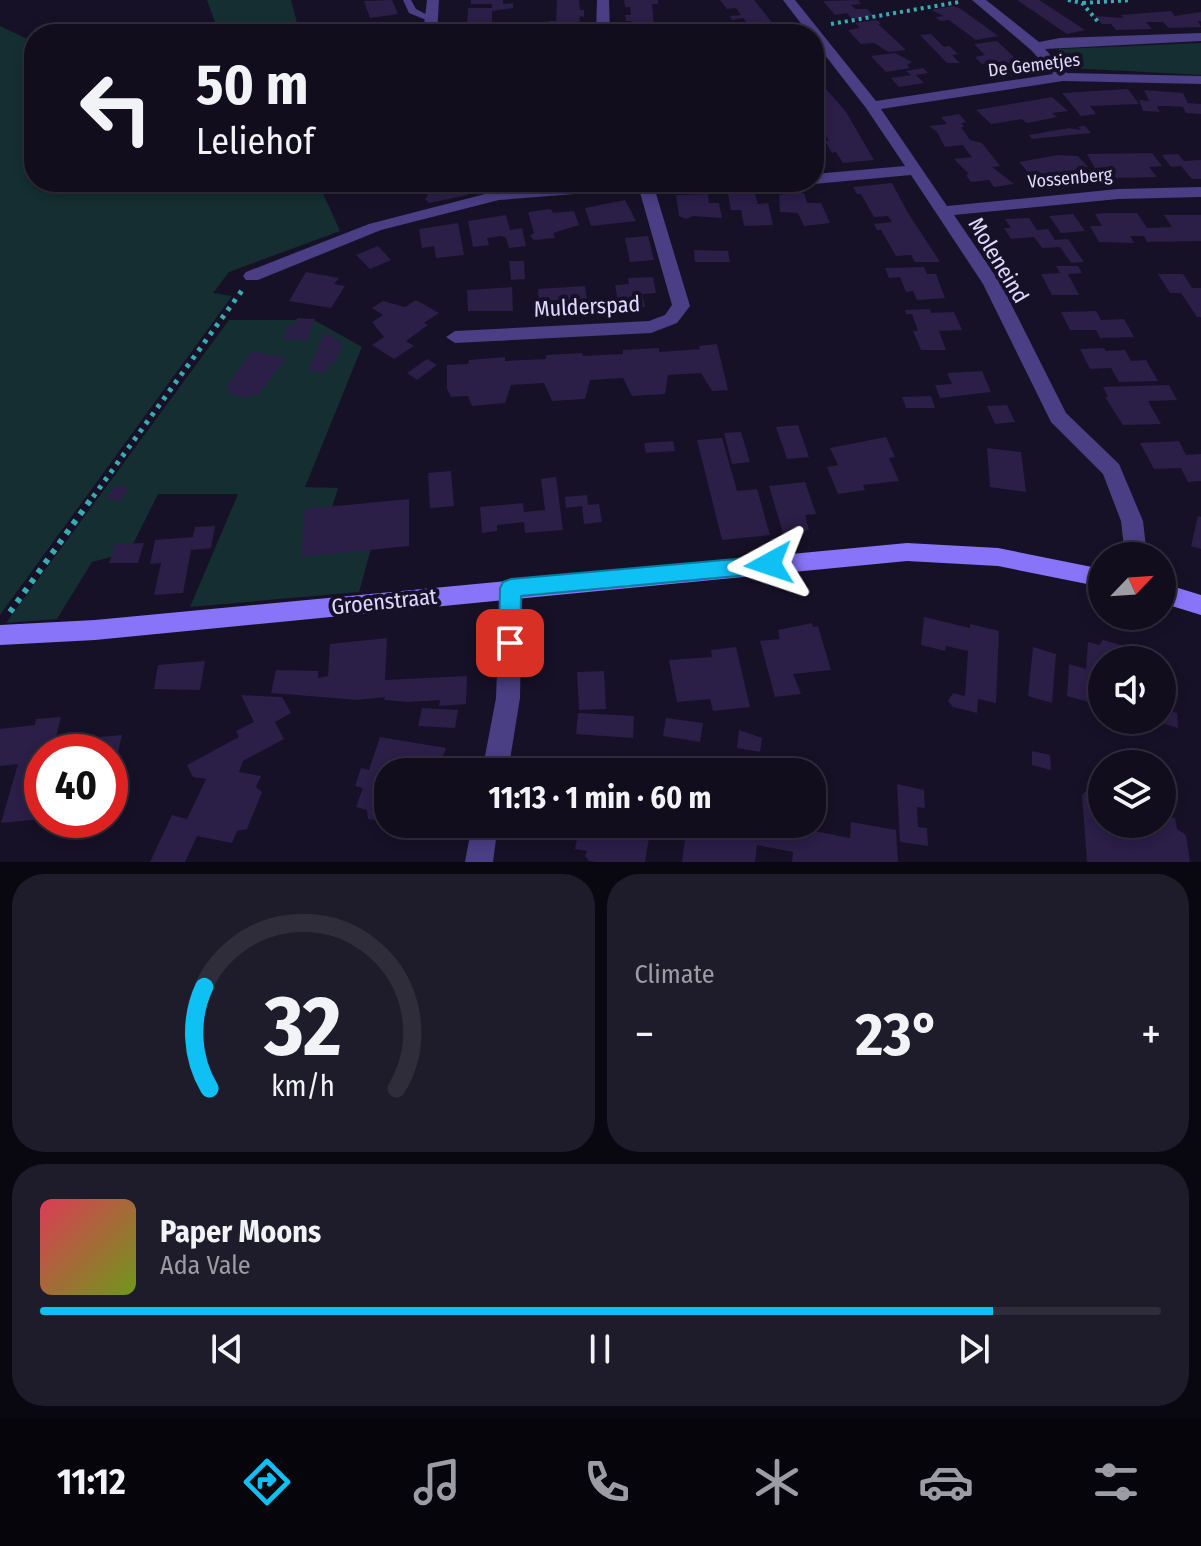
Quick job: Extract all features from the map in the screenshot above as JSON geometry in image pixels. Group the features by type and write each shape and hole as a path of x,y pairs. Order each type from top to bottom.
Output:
{"street":[{"path":"431,24 433,0"},
{"path":"603,0 603,24"},
{"name":"Moleneind","path":"789,0 809,24"},
{"path":"978,0 1036,47 1063,77"},
{"name":"De Gemetjes","path":"1036,47 1201,37"},
{"name":"Moleneind","path":"824,43 872,106 992,284 1058,417 1112,470 1132,521 1134,542"},
{"name":"De Gemetjes","path":"872,106 1063,77 1201,80"},
{"path":"824,178 916,170"},
{"path":"252,276 375,227 483,192"},
{"name":"Mulderspad","path":"455,337 651,327 671,319 681,306 648,192"},
{"name":"Vossenberg","path":"944,211 1118,194 1201,192"},
{"name":"Groenstraat","path":"4,625 95,630 907,552 998,557 1088,575"},
{"path":"497,758 508,698 511,588"},
{"path":"1176,597 1201,605"},
{"path":"479,862 483,838"}],"lane":[{"path":"407,0 412,11 431,19"}],"path":[{"path":"824,25 970,0"},
{"path":"1068,0 1082,3 1131,0"},
{"path":"1082,3 1114,40"},
{"path":"4,625 252,276"}],"green space":[{"path":"207,0 291,0 297,24 216,24"},
{"path":"0,26 24,37 24,192 322,192 340,231 229,272 213,293 232,296 0,615"},
{"path":"1201,43 1201,75 1069,68 1062,66 1055,55 1059,49"},
{"path":"229,320 314,320 362,347 305,487 338,488 328,521 373,542 359,592 190,607 238,494 158,494 129,552 92,562 57,619 6,623"}],"building":[{"path":"392,0 398,14 370,18 364,1"},
{"path":"471,0 503,0 503,4 513,3 513,8 492,11 492,22 506,24 467,24 468,8 492,8 492,4 471,4"},
{"path":"557,0 579,0 580,10 584,10 579,24 549,24 549,21 556,21"},
{"path":"624,0 658,0 658,4 652,4 654,24 626,21 625,15 631,15 630,7 625,7"},
{"path":"720,0 754,0 773,24 748,24 743,18 732,20 730,16 741,15 736,8 727,9"},
{"path":"858,0 861,4 851,5 855,9 867,9 874,16 852,19 847,13 835,15 823,1"},
{"path":"1017,0 1039,0 1085,30 1067,34"},
{"path":"953,6 998,36 976,40 949,20 941,21 935,17 944,16 931,10"},
{"path":"1171,11 1175,16 1201,12 1201,21 1198,21 1201,27 1169,28 1163,22 1146,22 1152,29 1116,30 1111,24 1102,24 1095,16 1124,18 1121,15"},
{"path":"877,20 906,50 889,52 874,43 861,44 848,30 860,28 855,23"},
{"path":"931,34 944,47 949,46 958,54 952,55 960,63 947,63 920,35"},
{"path":"997,41 1029,72 995,79 991,76 995,75 987,68 997,67 992,63 982,64 975,57 985,55 974,44"},
{"path":"895,53 912,62 907,65 910,68 886,72 871,56"},
{"path":"923,68 928,73 916,75 924,83 899,87 891,78 911,75 906,71"},
{"path":"824,87 846,112 874,160 843,163 825,141 829,141 824,132"},
{"path":"1128,89 1139,104 1090,106 1096,114 1081,116 1062,93"},
{"path":"1144,90 1183,93 1188,103 1201,104 1201,114 1186,113 1183,107 1170,106 1157,106 1160,112 1143,111 1139,100 1149,101"},
{"path":"1052,97 1068,111 1052,113 1057,117 1027,123 1022,119 991,124 976,110"},
{"path":"959,114 966,122 961,123 964,127 961,127 970,140 982,143 1000,166 992,167 1014,184 994,187 989,180 971,182 966,175 969,174 954,159 972,157 963,145 945,147 937,132 929,126 947,124 941,117"},
{"path":"1085,126 1091,133 1032,139 1029,135 1069,128 1081,130 1078,127"},
{"path":"1152,153 1162,166 1149,167 1157,177 1116,178 1109,167 1095,168 1087,154"},
{"path":"1178,154 1184,161 1201,160 1201,179 1192,179 1181,166 1171,167 1162,155"},
{"path":"1058,155 1078,156 1088,167 1077,168 1087,179 1048,183 1039,172 1029,173 1019,162"},
{"path":"892,183 940,262 915,262 911,255 896,256 874,224 892,222 888,216 874,217 861,194 857,194 853,187"},
{"path":"466,192 468,195 429,203 425,199 429,193"},
{"path":"804,193 807,203 821,203 830,223 804,226 798,213 780,212 779,195"},
{"path":"708,194 709,203 719,203 722,218 693,216 686,219 679,216 676,195"},
{"path":"728,194 755,194 758,204 768,203 773,225 744,226 741,210 731,210"},
{"path":"625,200 636,221 591,226 585,208"},
{"path":"551,209 553,213 574,211 579,225 553,233 555,238 534,240 530,236 534,233 528,212"},
{"path":"1137,213 1147,228 1172,227 1164,215 1201,215 1201,241 1147,242 1144,236 1130,236 1134,243 1099,242 1090,226 1102,226 1095,214"},
{"path":"1073,214 1085,231 1061,233 1049,216"},
{"path":"506,215 510,230 522,228 526,246 509,248 506,238 502,236 487,238 489,245 473,247 468,221"},
{"path":"1029,218 1037,230 1048,229 1055,240 1068,239 1084,262 1071,263 1060,247 1042,248 1034,237 1011,239 1004,228 1011,228 1005,219"},
{"path":"458,223 464,255 436,258 434,246 422,248 419,229"},
{"path":"648,236 654,260 630,262 625,238"},
{"path":"378,246 391,260 370,269 356,255"},
{"path":"694,250 728,251 730,262 695,262"},
{"path":"509,261 524,261 525,279 511,280"},
{"path":"1056,266 1078,266 1082,273 1068,274 1079,295 1052,295 1041,274 1060,273"},
{"path":"924,267 927,274 936,274 945,298 917,300 913,291 906,292 900,277 889,278 885,268"},
{"path":"306,272 339,278 334,284 345,286 331,308 289,301"},
{"path":"1158,274 1183,274 1192,288 1201,288 1201,317 1197,317 1181,293 1170,293"},
{"path":"653,277 656,293 642,294 645,307 619,307 615,285 629,284 628,278"},
{"path":"585,286 588,309 539,311 538,289"},
{"path":"512,287 513,311 468,311 467,290"},
{"path":"416,300 439,313 406,341 414,346 394,359 372,345 384,337 372,322 383,315 372,308 383,301 405,307"},
{"path":"930,309 931,313 954,312 962,330 939,331 946,350 921,350 913,331 918,331 912,314 906,314 905,310"},
{"path":"1096,311 1101,320 1124,319 1134,337 1100,338 1096,330 1070,330 1061,312"},
{"path":"297,318 315,319 307,341 282,339 289,326 294,326"},
{"path":"325,332 343,344 334,364 329,364 325,373 308,371"},
{"path":"717,344 728,390 712,391 701,373 668,375 665,394 632,396 623,378 606,379 590,380 585,399 552,401 544,383 527,384 511,385 505,403 472,406 468,396 451,397 447,389 447,365 468,364 469,360 505,357 505,361 546,359 546,355 623,354 623,350 659,348 659,352 700,349 699,346"},
{"path":"1104,348 1106,351 1125,350 1131,361 1146,360 1158,381 1119,382 1111,368 1090,369 1080,349"},
{"path":"252,351 286,358 258,395 251,394 248,398 229,394 232,390 225,389"},
{"path":"427,359 437,365 417,380 407,373"},
{"path":"982,371 991,392 940,398 935,385 952,384 947,373"},
{"path":"1169,385 1177,400 1148,401 1161,424 1123,425 1105,397 1108,397 1103,387"},
{"path":"931,396 935,408 906,408 902,397"},
{"path":"1007,405 1015,422 995,424 987,406"},
{"path":"798,425 809,457 787,459 776,427"},
{"path":"741,432 750,462 732,464 724,433"},
{"path":"886,437 895,457 889,458 899,481 863,485 865,490 838,494 827,467 838,465 830,448"},
{"path":"722,438 737,491 757,489 770,535 722,540 697,440"},
{"path":"673,441 675,451 646,453 644,443"},
{"path":"1179,441 1186,455 1201,454 1201,481 1188,482 1181,468 1154,469 1140,443"},
{"path":"987,448 1021,452 1026,492 990,487"},
{"path":"451,471 454,506 430,508 428,473"},
{"path":"556,477 563,530 525,533 524,522 497,525 497,531 482,533 480,507 523,503 524,512 545,510 541,479"},
{"path":"805,482 816,514 805,515 809,530 783,533 769,486"},
{"path":"116,485 129,489 120,501 106,498"},
{"path":"587,495 588,505 599,504 602,522 584,524 582,506 566,508 565,497"},
{"path":"409,499 409,546 301,557 305,509"},
{"path":"1198,516 1201,517 1201,549 1191,546"},
{"path":"215,526 211,548 191,550 183,593 154,595 161,563 150,564 155,540 193,537 195,527"},
{"path":"144,543 138,563 109,563 115,544"},
{"path":"924,617 999,631 996,703 978,699 977,713 953,707 948,701 953,693 965,696 968,651 946,646 945,651 921,645"},
{"path":"812,623 813,627 818,626 831,670 793,674 801,694 775,697 760,641 780,639 778,630"},
{"path":"387,638 385,680 467,676 466,704 439,706 440,700 408,702 384,700 385,697 358,700 271,693 276,670 318,671 318,678 328,676 330,644"},
{"path":"1103,640 1125,646 1088,646 1088,702 1067,696 1069,664 1086,669 1088,642 1099,645"},
{"path":"736,647 750,707 713,711 710,699 677,702 669,660 712,657 711,650"},
{"path":"1033,647 1056,654 1052,703 1028,696"},
{"path":"205,661 200,690 154,689 158,665"},
{"path":"604,671 606,709 579,710 577,672"},
{"path":"241,695 282,697 291,713 275,722 284,739 243,761 239,772 261,776 256,787 262,792 247,829 237,831 232,843 197,836 185,862 150,862 172,815 187,819 206,779 193,777 187,765 239,737 236,731 254,722"},
{"path":"422,708 458,710 455,728 418,726"},
{"path":"578,713 634,716 633,738 576,734"},
{"path":"61,717 57,734 24,734 24,821 1,823 18,764 0,766 0,729 35,725 36,719"},
{"path":"666,718 703,723 700,742 663,736"},
{"path":"739,730 762,738 760,752 737,748"},
{"path":"380,737 446,748 442,758 374,758 374,820 368,819 367,810 356,807 363,788 355,786 361,768 369,770"},
{"path":"1032,751 1050,755 1051,770 1032,765"},
{"path":"897,784 924,790 925,808 917,807 918,827 927,828 928,846 900,842"},
{"path":"1086,791 1088,838 1176,838 1176,824 1177,829 1186,835 1190,862 1087,862 1082,795"},
{"path":"851,822 896,830 898,862 792,862 793,852 757,845 755,862 682,862 685,838 826,838 826,833 850,838"},
{"path":"577,838 649,838 645,862 589,861 585,856 587,851 575,849"}],"route":[{"path":"510,643 511,588 769,564"}]}
